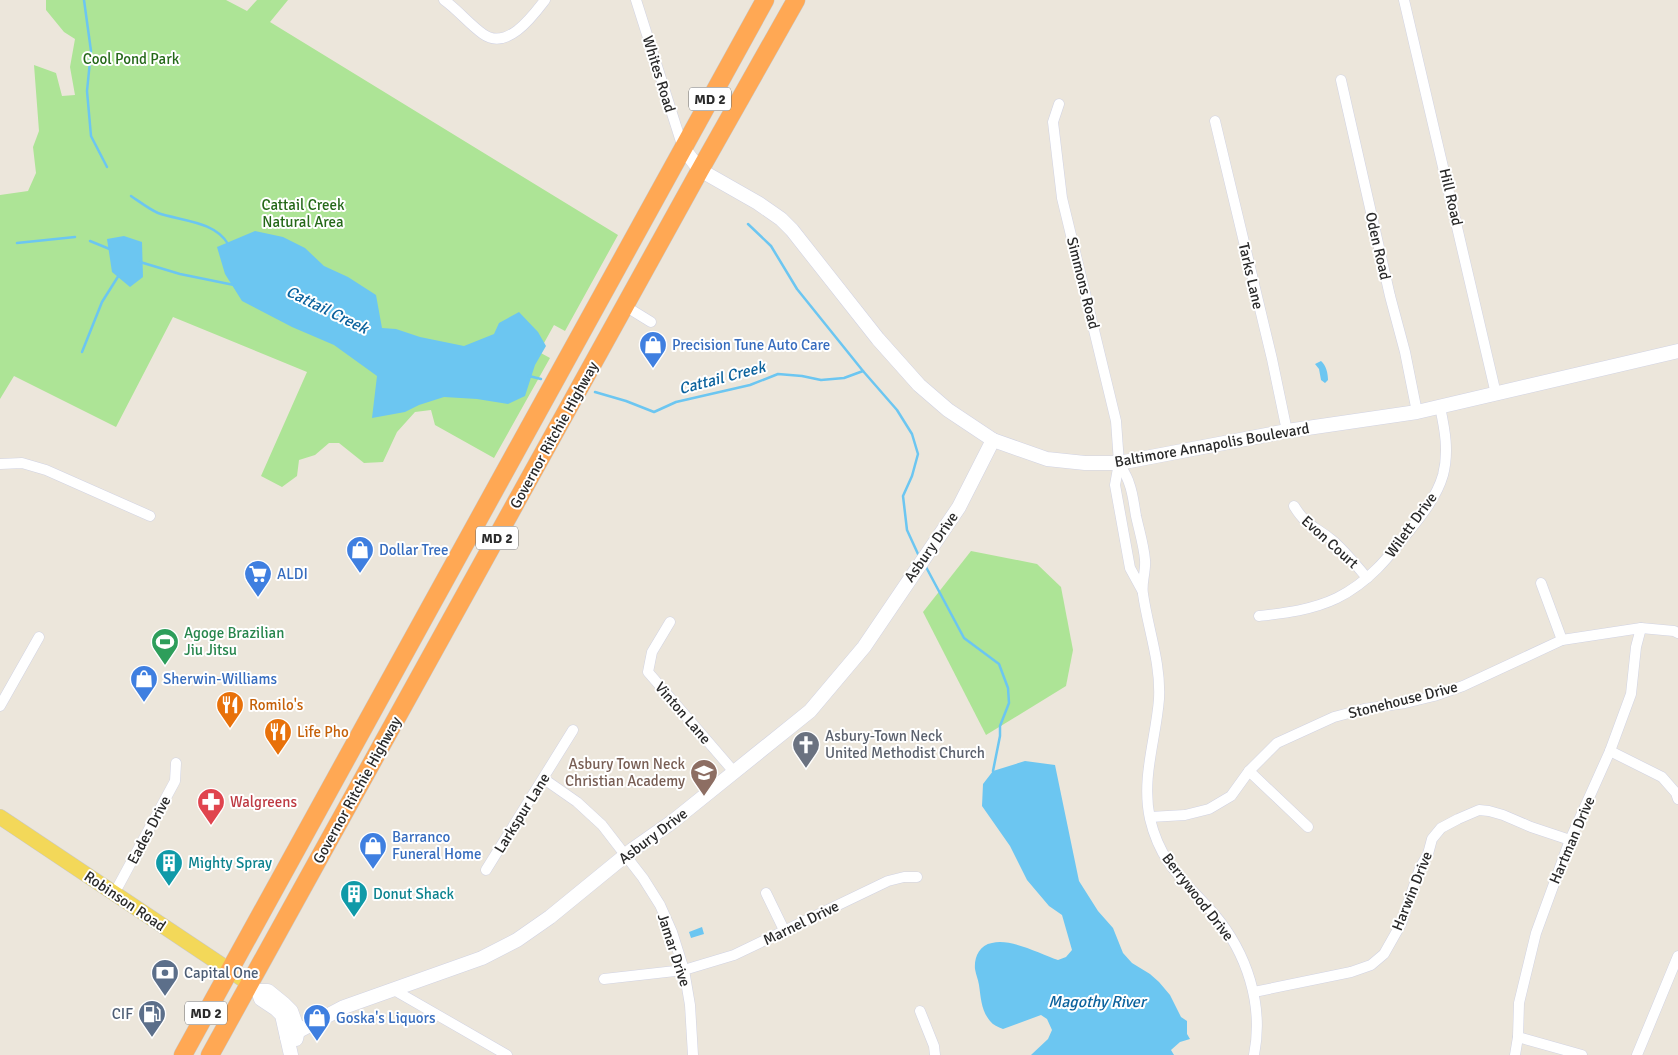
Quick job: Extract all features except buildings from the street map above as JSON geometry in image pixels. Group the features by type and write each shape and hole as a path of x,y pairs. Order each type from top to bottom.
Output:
{"highway":[{"name":"MD 2","path":"683,148 765,0"},
{"name":"Governor Ritchie Highway","path":"210,1055 254,988 625,306 796,0"},
{"name":"Governor Ritchie Highway","path":"183,1055 683,148"}],"main road":[{"name":"Baltimore Annapolis Boulevard","path":"683,148 700,170 758,203 781,219 802,241 878,339 919,385 948,410 993,440 1047,459 1085,463 1119,463 1287,432 1417,412 1678,351"},
{"name":"Asbury Drive","path":"292,1033 344,1007 482,958 517,940 735,773 810,711 864,647 959,507 993,440"},
{"name":"Robinson Road","path":"0,817 254,988"},
{"path":"254,988 268,991 291,1011 292,1055"}],"street":[{"path":"444,0 484,34 496,38 505,37 520,28 533,16 545,0"},
{"name":"Whites Road","path":"636,0 683,148"},
{"name":"Hill Road","path":"1404,0 1496,394"},
{"name":"Oden Road","path":"1341,80 1387,287 1405,352 1417,412"},
{"name":"Simmons Road","path":"1059,104 1053,122 1062,198 1116,421 1119,463"},
{"name":"Tarks Lane","path":"1215,121 1272,359 1287,432"},
{"path":"625,306 651,322"},
{"name":"Wilett Drive","path":"1259,616 1298,611 1322,603 1346,592 1367,578 1388,559 1427,508 1442,477 1447,443 1440,407"},
{"path":"0,464 22,463 46,470 150,516"},
{"name":"Berrywood Drive","path":"1119,463 1115,485 1130,568 1142,590 1158,668 1159,698 1148,775 1147,797 1150,817 1162,853 1171,866 1215,915 1229,933 1240,952 1254,992 1257,1028 1254,1055"},
{"name":"Berrywood Drive","path":"1119,463 1130,484 1146,561 1142,590"},
{"name":"Evon Court","path":"1294,506 1302,518 1313,528 1330,538 1346,553 1367,578"},
{"path":"1542,583 1562,640"},
{"name":"Vinton Lane","path":"670,622 652,652 648,672 735,773"},
{"name":"Stonehouse Drive","path":"1150,817 1185,815 1209,809 1231,796 1249,771 1277,743 1334,718 1434,696 1463,686 1562,640 1641,628 1678,633"},
{"name":"Hartman Drive","path":"1515,1055 1518,1037 1519,1003 1536,933 1570,840 1610,751 1631,694 1636,647 1641,628"},
{"path":"0,706 39,637"},
{"name":"Larkspur Lane","path":"486,870 573,730"},
{"path":"1610,751 1662,777 1676,793 1678,799"},
{"name":"Eades Drive","path":"114,894 175,781 176,763"},
{"path":"1249,771 1308,827"},
{"name":"Jamar Drive","path":"544,779 577,802 602,825 660,905 672,932 684,970 690,1005 693,1055"},
{"name":"Harwin Drive","path":"1254,992 1351,972 1370,965 1384,954 1401,924 1432,839 1441,828 1458,819 1479,810 1503,814 1531,828 1570,840"},
{"name":"Marnel Drive","path":"604,979 684,970 734,955 888,881 904,876 917,877"},
{"path":"766,893 785,932"},
{"path":"1637,1055 1678,956"},
{"path":"394,990 507,1055"},
{"path":"920,1011 935,1055"},
{"path":"1518,1037 1582,1055"}],"green space":[{"name":"Cattail Creek Natural Area","path":"46,0 226,0 247,11 257,0 288,0 270,22 618,235 565,331 554,325 539,352 550,358 494,458 435,425 431,410 415,412 397,432 383,462 364,463 339,443 329,443 315,455 299,460 297,476 282,487 261,476 307,372 173,317 116,427 14,376 0,399 0,195 28,191 36,173 33,147 39,131 34,65 56,73 62,96 75,95 70,67 75,39 64,32 46,10"},
{"path":"971,551 1037,564 1061,587 1073,650 1066,686 986,735 923,612"}],"water":[{"path":"255,231 283,237 305,248 324,266 348,277 376,295 382,328 396,329 420,337 464,346 494,334 499,323 519,312 538,332 546,346 535,365 525,396 508,404 477,399 444,397 419,405 405,412 372,418 377,376 334,345 292,327 242,301 225,274 217,247"},
{"path":"124,236 142,242 143,277 130,287 112,272 107,239"},
{"path":"1321,361 1328,375 1328,380 1325,383 1321,380 1319,369 1315,364"},
{"name":"Magothy River","path":"1025,761 1055,765 1079,881 1098,911 1113,928 1123,953 1132,963 1159,982 1170,995 1181,1017 1187,1021 1187,1034 1190,1039 1180,1042 1171,1050 1174,1055 1031,1055 1048,1039 1052,1030 1047,1019 1041,1015 1003,1029 993,1024 987,1017 982,1004 975,969 978,953 984,946 1000,942 1008,943 1025,947 1058,960 1066,957 1072,950 1062,915 1049,906 1027,880 1010,846 982,806 983,784 993,771"},
{"path":"702,927 704,934 691,938 689,932"}],"waterway":[{"name":"Cattail Creek","path":"84,0 91,51 87,91 91,136 107,167"},
{"name":"Cattail Creek","path":"131,196 158,213 206,226 222,236 228,244"},
{"name":"Cattail Creek","path":"748,224 771,246 797,289 897,410 912,434 918,454 912,476 903,496 907,530 918,554"},
{"name":"Cattail Creek","path":"17,243 75,237"},
{"name":"Cattail Creek","path":"90,241 112,250"},
{"name":"Cattail Creek","path":"140,262 180,274 234,285"},
{"path":"82,352 102,302 119,275"},
{"name":"Cattail Creek","path":"595,392 654,412 676,402 750,385 778,374 821,380 844,378 863,371"},
{"name":"Cattail Creek","path":"529,376 541,379"},
{"name":"Cattail Creek","path":"926,567 964,638 999,664 1008,688 1009,703 1000,726 1000,736 993,771"}],"place":[{"name":"Precision Tune Auto Care","path":"653,369"},
{"name":"Dollar Tree","path":"360,574"},
{"name":"ALDI","path":"258,598"},
{"name":"Agoge Brazilian Jiu Jitsu","path":"165,666"},
{"name":"Sherwin-Williams","path":"144,703"},
{"name":"Romilo's","path":"230,729"},
{"name":"Life Pho","path":"278,756"},
{"name":"Asbury-Town Neck United Methodist Church","path":"806,769"},
{"name":"Asbury Town Neck Christian Academy","path":"704,797"},
{"name":"Walgreens","path":"211,826"},
{"name":"Barranco Funeral Home","path":"373,870"},
{"name":"Mighty Spray","path":"169,887"},
{"name":"Donut Shack","path":"354,918"},
{"name":"Capital One","path":"165,997"},
{"name":"CIF","path":"152,1038"},
{"name":"Goska's Liquors","path":"317,1042"}],"park label":[{"name":"Cool Pond Park","path":"131,59"}]}
